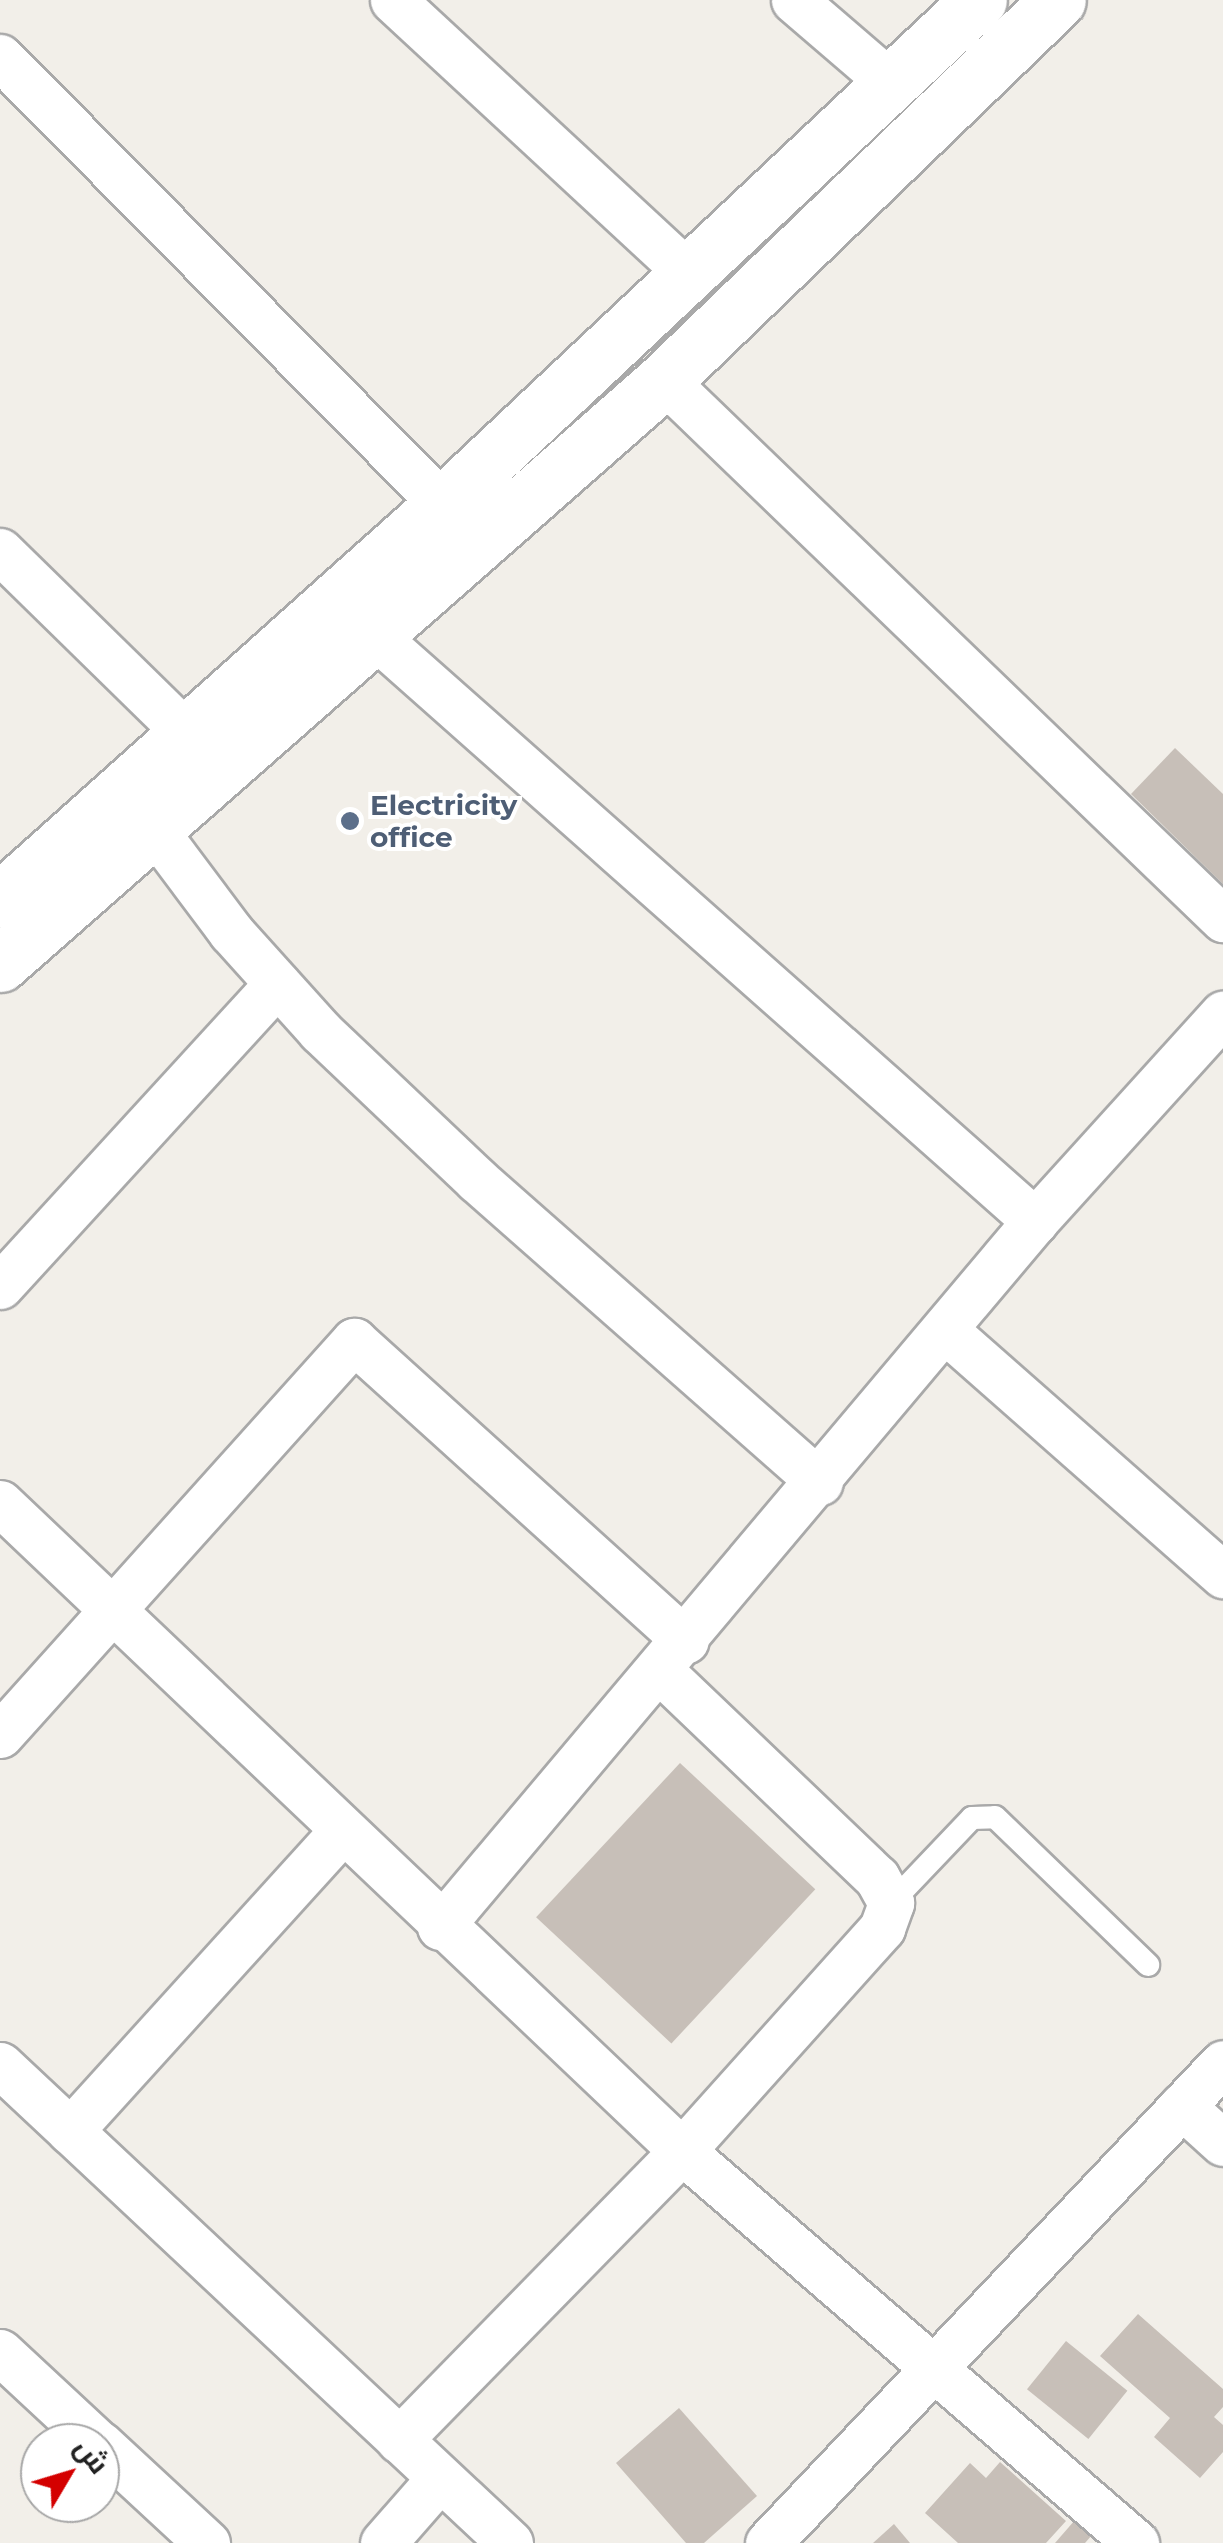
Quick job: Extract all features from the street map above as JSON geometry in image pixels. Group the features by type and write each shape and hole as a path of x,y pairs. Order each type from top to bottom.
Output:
{"street":[{"path":"393,0 690,275"},
{"path":"794,0 894,86"},
{"path":"0,964 156,833 376,636 461,522 690,275 894,86 979,0"},
{"path":"0,900 186,734 461,522 664,380 1058,0"},
{"path":"0,57 461,522"},
{"path":"664,380 1223,919"},
{"path":"0,551 224,772"},
{"path":"376,636 1035,1221"},
{"path":"156,833 278,984 477,1180 820,1482"},
{"path":"0,1286 278,984"},
{"path":"440,1926 820,1482 1035,1221 1223,1014"},
{"path":"945,1330 1223,1575"},
{"path":"0,1736 354,1341 672,1656 877,1878 890,1903 882,1928 682,2151 399,2440"},
{"path":"0,1504 116,1609 440,1926 682,2151 1136,2543"},
{"path":"70,2131 342,1831"},
{"path":"768,2543 1223,2063"},
{"path":"0,2065 510,2543"},
{"path":"1182,2106 1223,2143"},
{"path":"0,2352 76,2423"},
{"path":"120,2463 207,2543"},
{"path":"383,2543 439,2479"}],"lane":[{"path":"890,1903 972,1818 995,1818 1148,1965"}],"building":[{"path":"1175,748 1223,794 1223,884 1131,794"},
{"path":"680,1763 815,1889 671,2043 536,1917"},
{"path":"1138,2314 1223,2389 1223,2407 1214,2417 1223,2425 1223,2452 1200,2478 1154,2437 1170,2418 1100,2356"},
{"path":"1066,2341 1127,2391 1088,2439 1027,2389"},
{"path":"679,2408 757,2496 704,2543 686,2543 616,2463"},
{"path":"1000,2462 1066,2521 1046,2543 958,2543 925,2513 970,2463 986,2478"},
{"path":"1075,2520 1092,2535 1085,2543 1055,2543"},
{"path":"894,2524 910,2543 873,2543"}],"place":[{"name":"Electricity office","path":"350,821"}]}
